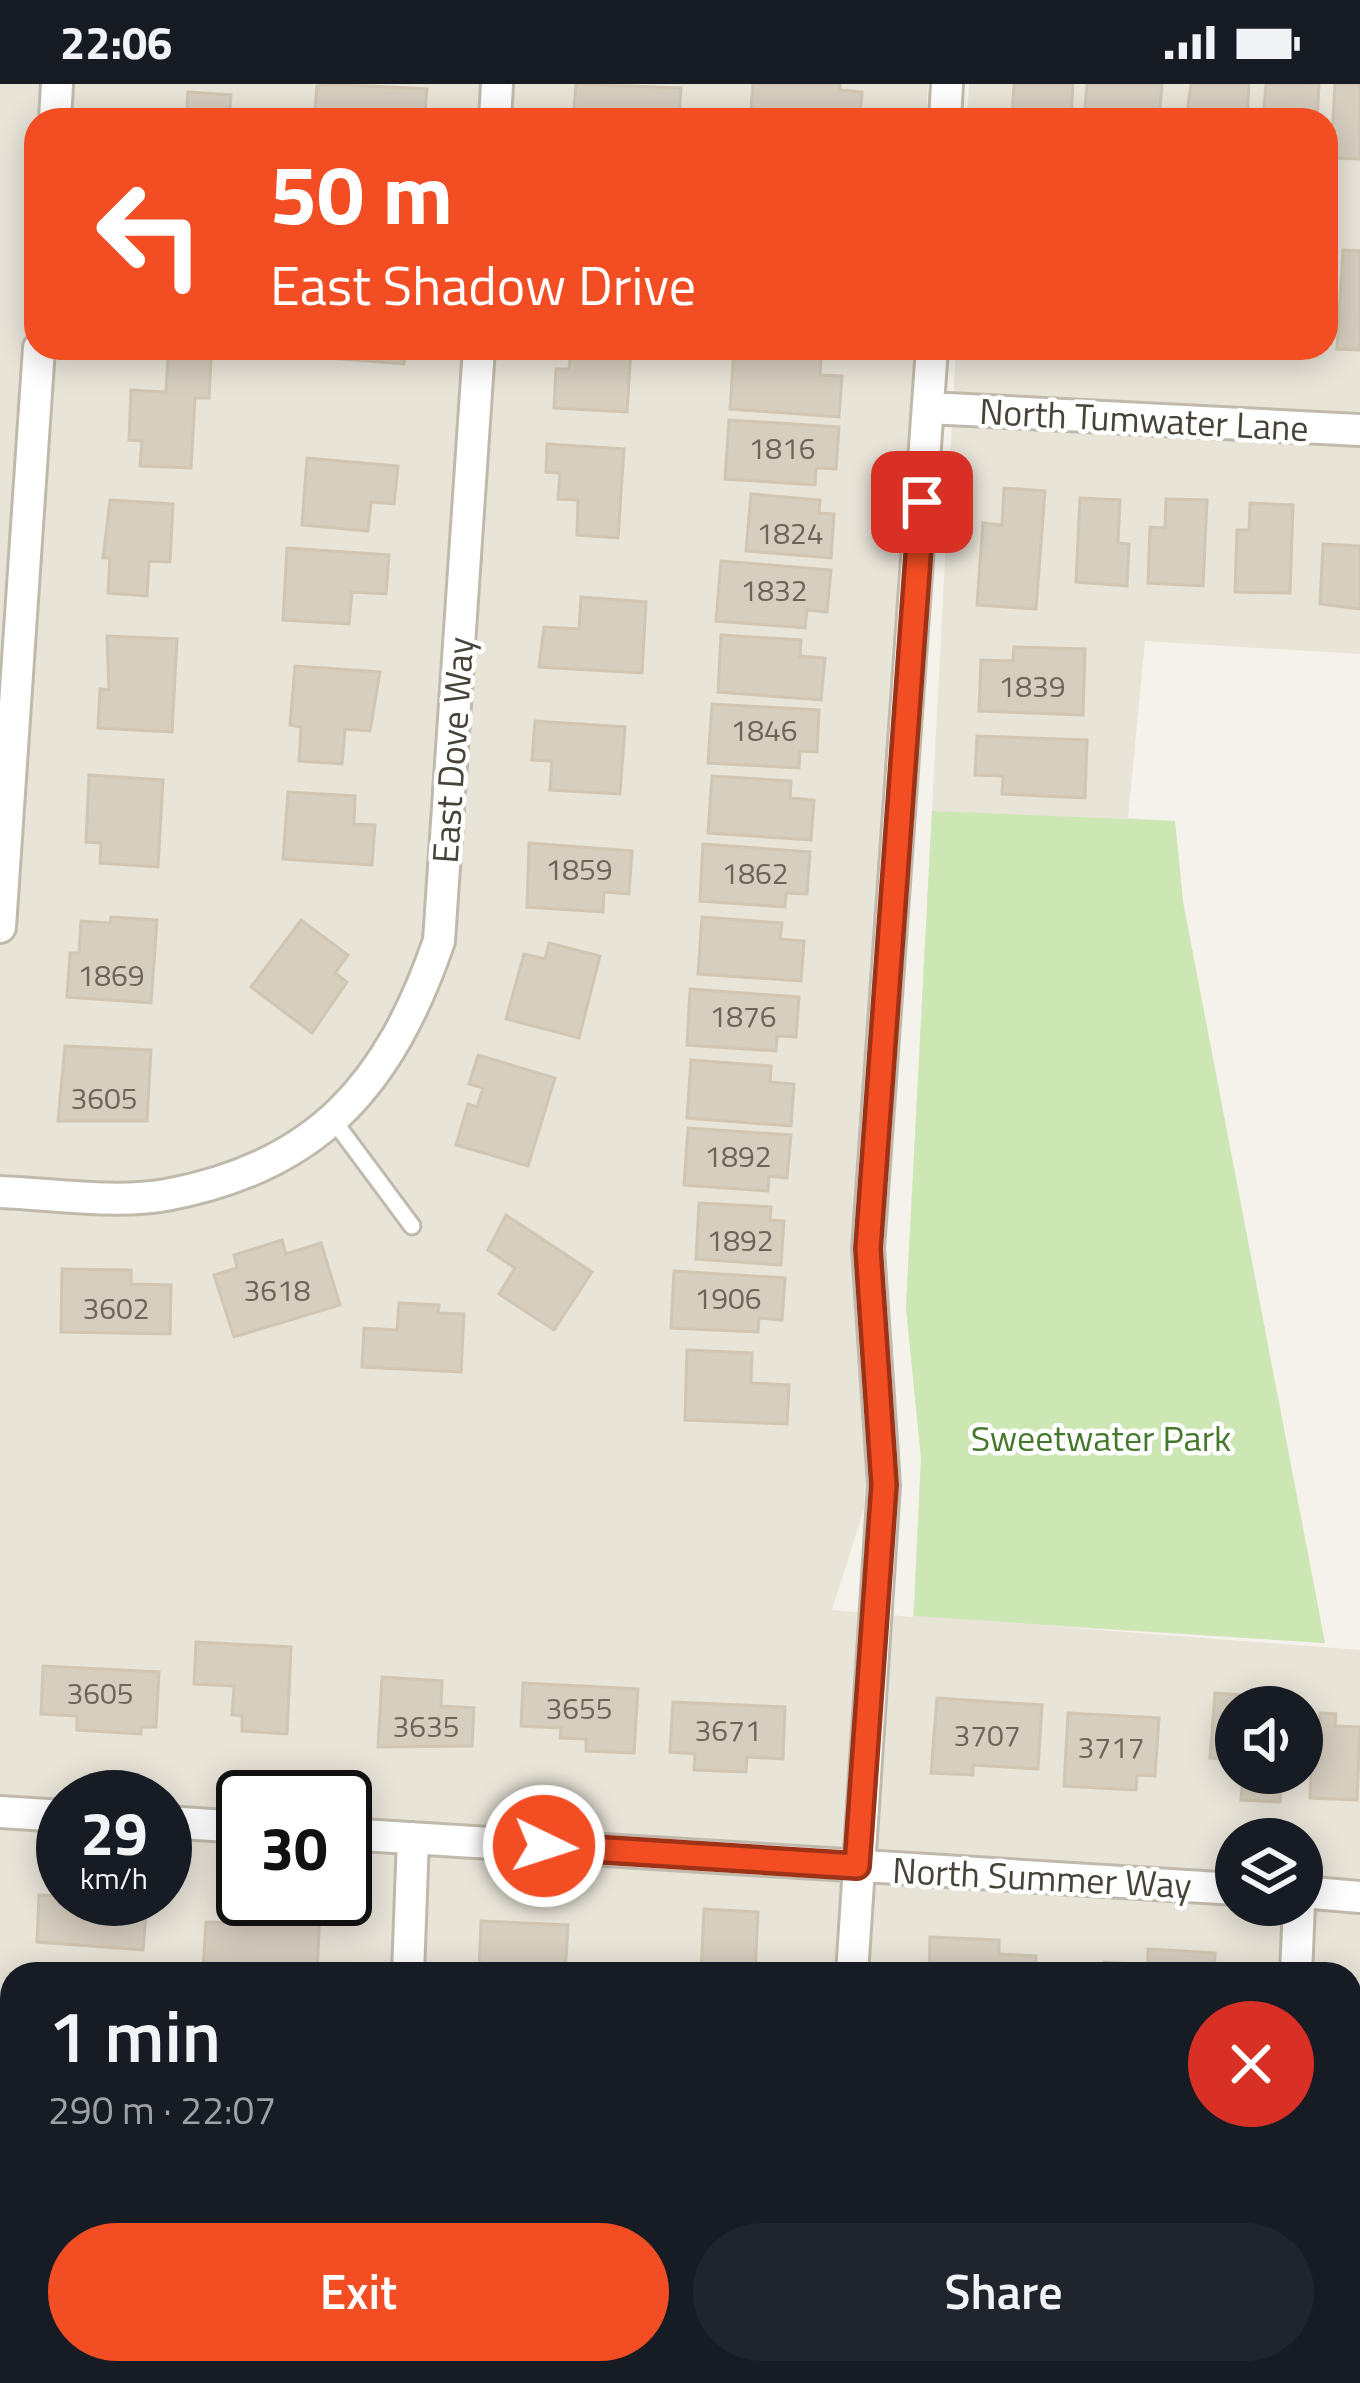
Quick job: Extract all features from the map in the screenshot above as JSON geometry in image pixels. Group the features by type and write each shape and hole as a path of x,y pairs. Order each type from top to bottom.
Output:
{"street":[{"path":"0,926 38,360"},
{"name":"East Dove Way","path":"0,1192 162,1196 296,1151 334,1121 387,1059 415,1010 439,941 478,360"},
{"path":"852,1962 884,1485 868,1249 931,360"},
{"name":"North Tumwater Lane","path":"928,408 1360,430"},
{"path":"0,1812 36,1814"},
{"name":"North Summer Way","path":"372,1836 1215,1887"},
{"path":"408,1962 413,1838"},
{"path":"1323,1894 1360,1897"},
{"path":"1297,1962 1298,1926"}],"lane":[{"path":"334,1121 412,1226"}],"shaded area":[{"path":"0,84 928,84 927,108 24,108 24,360 913,360 858,1364 867,1439 864,1509 832,1610 913,1617 921,1458 906,1307 955,360 1338,360 1338,108 968,108 969,84 1360,84 1360,654 1145,641 1128,818 1175,821 1183,902 1325,1643 1035,1625 1360,1650 1360,1962 0,1962"}],"green space":[{"name":"Sweetwater Park","path":"932,811 1175,821 1183,902 1325,1643 914,1616 921,1458 906,1307"}],"building":[{"path":"576,84 681,88 680,108 574,108"},
{"path":"753,84 840,84 840,90 862,92 861,108 751,108"},
{"path":"1014,84 1073,84 1072,108 1013,108"},
{"path":"1087,84 1162,84 1160,108 1085,108"},
{"path":"1191,84 1249,84 1248,108 1188,108"},
{"path":"1266,84 1319,84 1318,108 1264,108"},
{"path":"1335,84 1360,84 1360,159 1338,158 1338,108 1334,108"},
{"path":"317,86 427,89 425,108 315,108"},
{"path":"188,92 231,95 230,108 187,108"},
{"path":"1343,250 1360,251 1360,350 1338,349"},
{"path":"168,360 211,360 209,398 195,398 191,468 140,466 142,441 129,440 131,390 166,392"},
{"path":"352,360 404,360 404,364"},
{"path":"570,360 630,360 627,412 554,408 556,369 569,369"},
{"path":"733,360 821,360 820,375 842,376 839,417 730,409"},
{"path":"729,420 839,427 836,469 816,468 815,485 725,479"},
{"path":"547,444 624,449 618,538 577,535 578,500 558,499 560,473 546,472"},
{"path":"307,458 398,466 394,504 371,502 368,531 302,525"},
{"path":"1004,488 1045,491 1036,609 977,605 983,523 1002,525"},
{"path":"751,494 820,500 819,513 834,514 831,558 746,551"},
{"path":"1080,498 1120,500 1118,543 1129,544 1127,586 1076,582"},
{"path":"1166,499 1207,500 1203,586 1148,583 1150,527 1165,528"},
{"path":"110,500 173,504 170,562 149,561 147,596 108,593 110,558 103,558"},
{"path":"1250,503 1293,505 1290,593 1235,592 1237,530 1249,530"},
{"path":"1323,544 1360,546 1360,609 1320,604"},
{"path":"287,548 389,555 386,594 352,592 349,624 283,620"},
{"path":"721,561 831,570 827,612 807,610 805,628 716,621"},
{"path":"581,597 646,602 642,673 539,667 544,627 579,629"},
{"path":"721,635 801,640 800,656 825,658 821,700 718,692"},
{"path":"107,636 177,639 172,732 98,728 100,689 109,690"},
{"path":"1014,647 1085,649 1083,715 979,711 981,660 1013,661"},
{"path":"295,666 380,672 370,731 345,729 342,764 299,761 301,727 290,725"},
{"path":"712,704 819,710 817,752 800,751 799,768 708,763"},
{"path":"535,721 625,727 620,794 550,790 552,761 532,760"},
{"path":"977,736 1087,740 1085,798 1002,794 1003,776 975,775"},
{"path":"89,775 163,780 158,867 100,863 101,843 86,842"},
{"path":"712,776 791,781 790,798 814,800 811,840 708,833"},
{"path":"288,792 355,796 354,824 375,825 372,865 283,859"},
{"path":"529,843 632,851 629,894 604,892 603,912 527,907"},
{"path":"703,844 810,852 807,894 786,893 785,907 700,901"},
{"path":"111,917 157,920 151,1003 67,997 70,953 79,953 81,921 110,923"},
{"path":"702,917 782,923 780,939 804,941 801,981 698,974"},
{"path":"301,920 348,955 335,973 347,982 312,1033 251,987"},
{"path":"549,943 600,956 579,1038 506,1019 524,954 545,959"},
{"path":"690,989 799,997 796,1037 777,1036 776,1051 687,1045"},
{"path":"65,1046 151,1050 147,1121 58,1121"},
{"path":"478,1055 555,1078 528,1166 456,1145 468,1104 477,1107 483,1088 469,1084"},
{"path":"691,1060 771,1066 770,1082 794,1084 791,1126 687,1118"},
{"path":"688,1128 791,1135 787,1178 769,1176 768,1191 684,1185"},
{"path":"699,1203 771,1207 770,1220 784,1221 781,1265 696,1259"},
{"path":"506,1215 592,1272 554,1330 499,1294 515,1268 488,1250"},
{"path":"282,1240 286,1254 321,1243 340,1305 234,1337 214,1275 237,1268 234,1255"},
{"path":"62,1269 131,1270 131,1284 171,1285 170,1334 61,1332"},
{"path":"674,1271 785,1278 782,1320 759,1318 758,1332 671,1328"},
{"path":"399,1303 439,1305 438,1313 464,1314 461,1372 362,1367 364,1328 397,1330"},
{"path":"687,1350 752,1353 751,1383 789,1385 787,1424 685,1420"},
{"path":"196,1642 291,1647 287,1734 242,1731 242,1716 232,1715 234,1686 194,1684"},
{"path":"43,1666 159,1672 156,1727 141,1727 141,1734 77,1730 77,1716 41,1714"},
{"path":"382,1677 442,1681 441,1706 474,1708 472,1746 378,1747"},
{"path":"523,1683 638,1689 634,1753 586,1751 586,1739 560,1738 561,1728 521,1726"},
{"path":"1215,1693 1215,1758 1210,1758"},
{"path":"937,1698 1042,1705 1038,1769 973,1765 973,1775 931,1773"},
{"path":"673,1702 785,1707 783,1759 747,1757 746,1772 694,1770 695,1754 670,1752"},
{"path":"1068,1713 1159,1718 1155,1776 1137,1775 1136,1790 1064,1786"},
{"path":"1323,1713 1336,1714 1335,1726 1360,1727 1357,1800 1310,1798 1310,1794 1323,1794"},
{"path":"1241,1794 1281,1794 1280,1802 1241,1800"},
{"path":"704,1909 758,1912 756,1962 702,1962"},
{"path":"481,1921 568,1925 566,1962 479,1962"},
{"path":"206,1922 216,1926 319,1926 318,1962 204,1962"},
{"path":"38,1926 145,1926 143,1950 37,1942"},
{"path":"930,1937 999,1940 999,1954 1036,1956 1036,1962 929,1962"},
{"path":"1148,1949 1215,1953 1215,1962 1148,1962"}],"route":[{"path":"544,1846 857,1866 884,1485 868,1249 922,502"}]}
